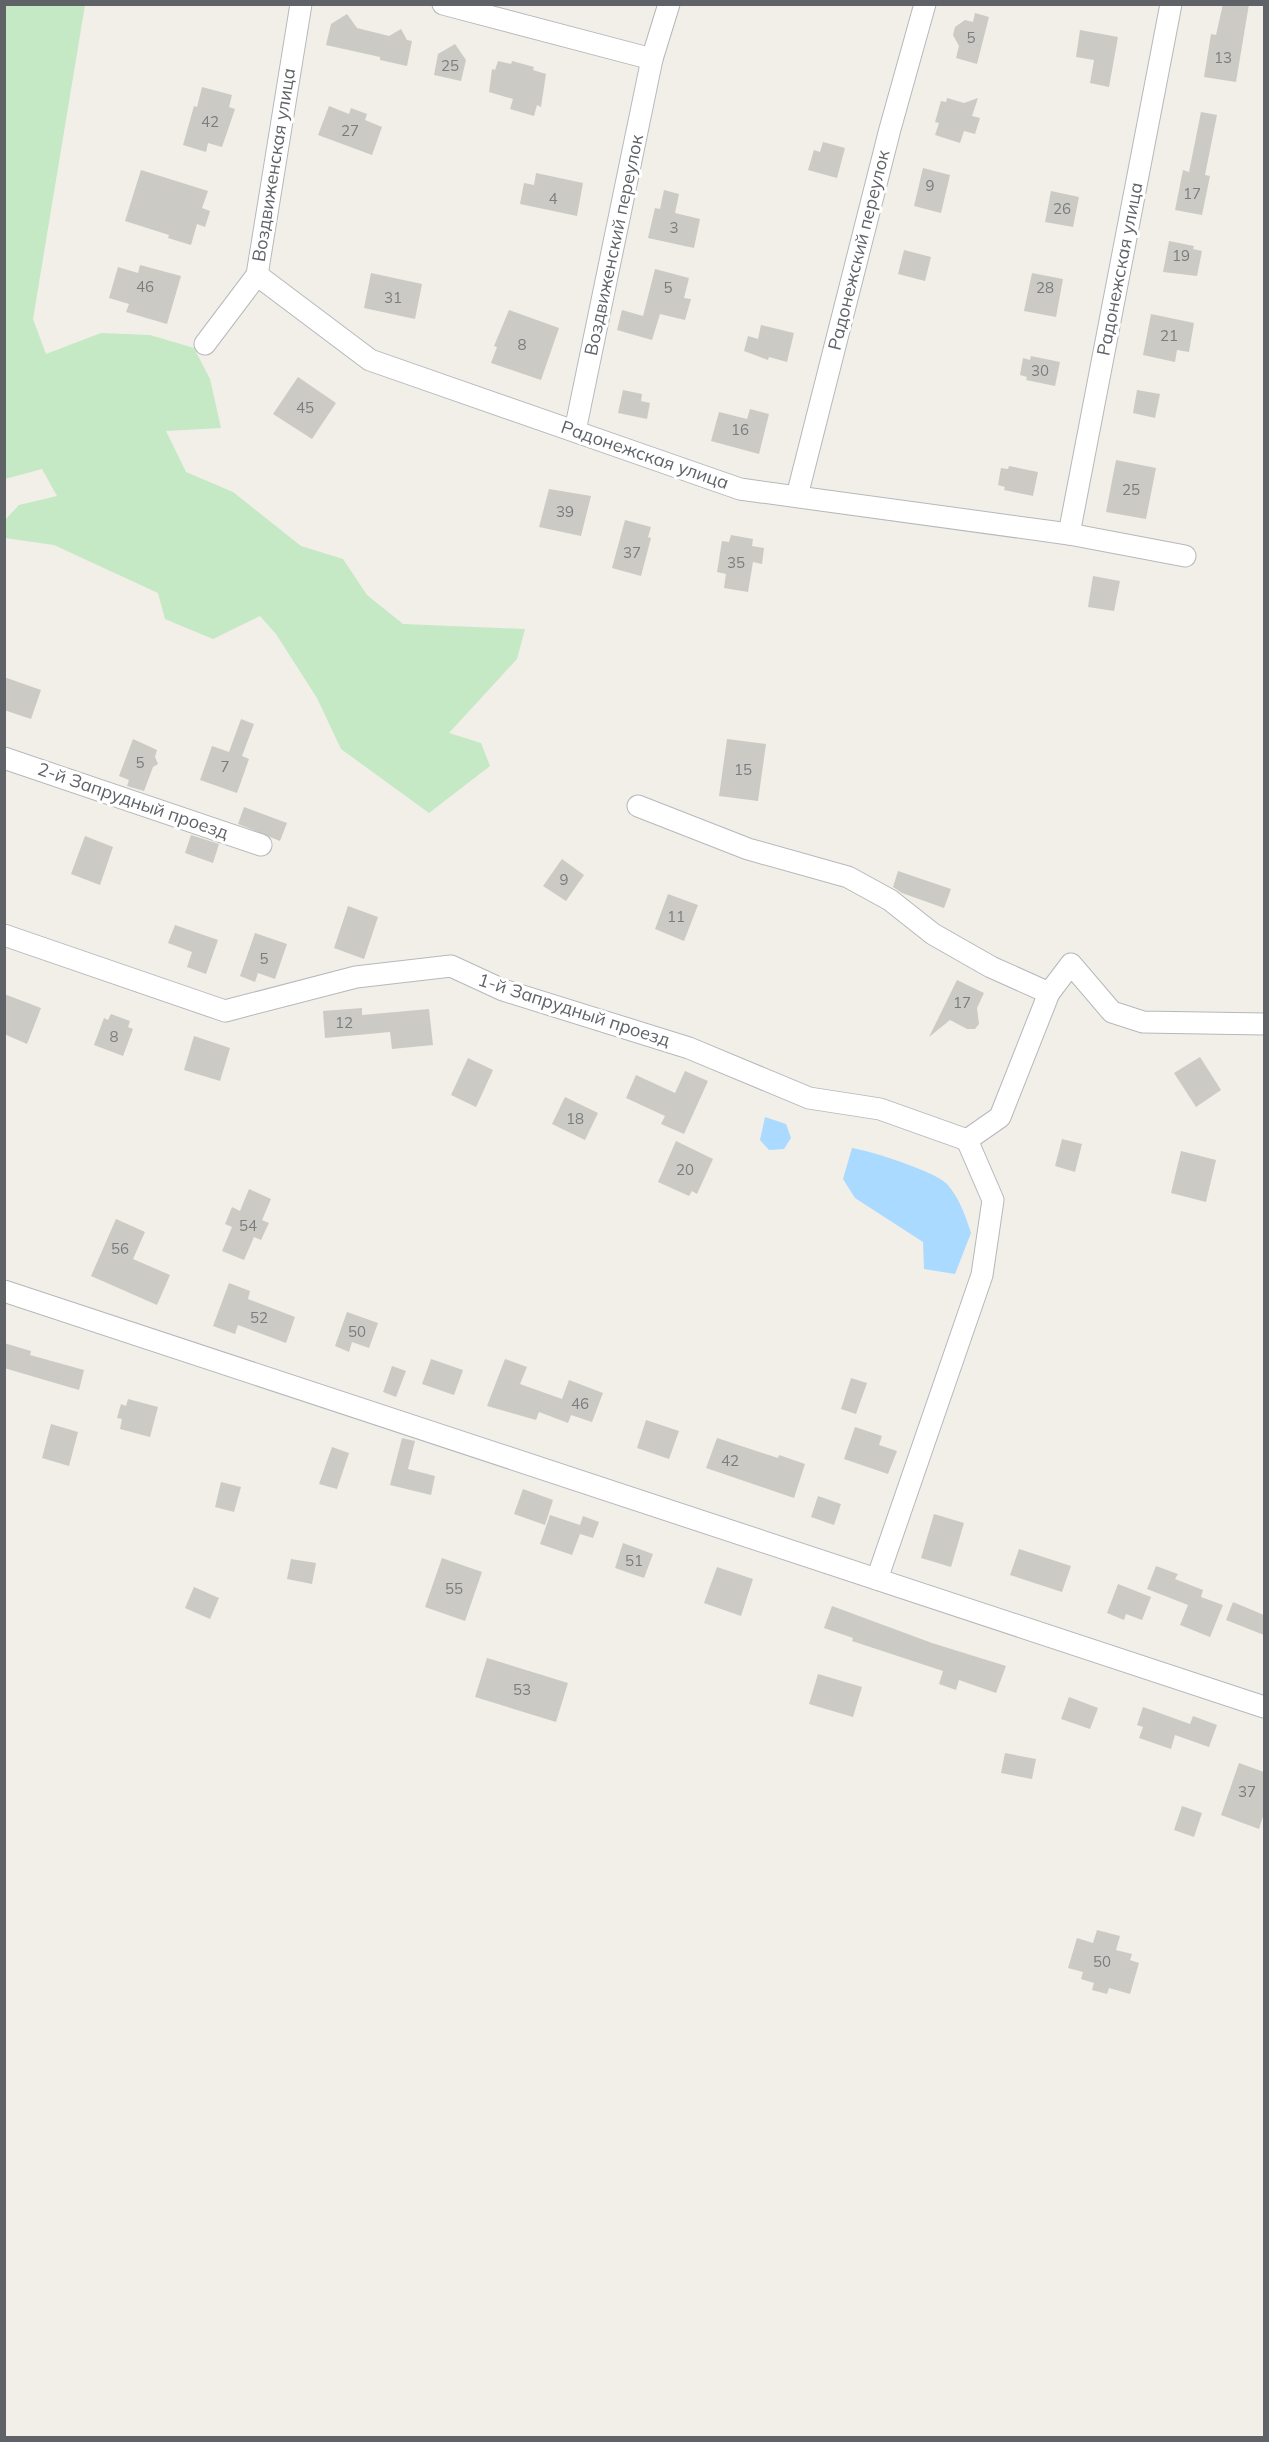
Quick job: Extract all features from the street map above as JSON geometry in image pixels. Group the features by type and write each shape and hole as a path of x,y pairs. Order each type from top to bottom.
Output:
{"street":[{"name":"Воздвиженская улица","path":"205,344 256,275 301,4"},
{"path":"443,4 652,59 669,4"},
{"name":"Радонежский переулок","path":"797,496 887,140 925,4"},
{"name":"Радонежская улица","path":"1069,534 1171,4"},
{"name":"Воздвиженский переулок","path":"575,431 652,59"},
{"name":"Радонежская улица","path":"256,275 369,360 740,489 1069,534 1185,556"},
{"name":"2-й Запрудный проезд","path":"4,758 261,845"},
{"path":"638,806 748,849 848,877 890,900 933,934 991,967 1049,993"},
{"name":"1-й Запрудный проезд","path":"4,935 225,1011 356,977 450,966 503,990 689,1048 810,1098 880,1109 967,1140"},
{"path":"877,1579 982,1275 993,1200 967,1140 1000,1117 1049,993 1071,964 1112,1012 1143,1022 1264,1024"},
{"path":"4,1291 1264,1707"}],"green space":[{"path":"5,4 85,5 33,319 46,354 101,333 150,335 194,348 210,379 221,428 166,431 186,472 233,492 301,546 343,559 367,595 403,624 525,629 517,659 449,733 481,743 490,766 429,813 341,749 317,698 276,634 260,616 213,639 165,619 158,593 54,545 5,538 5,520 19,505 57,496 42,469 5,479"}],"water":[{"path":"765,1117 786,1124 791,1138 784,1149 769,1150 760,1140"},
{"path":"852,1148 887,1157 929,1173 947,1184 952,1190 959,1201 971,1233 955,1274 924,1269 923,1242 855,1198 843,1179"}],"building":[{"path":"1223,4 1249,4 1236,82 1204,77 1211,34 1216,35"},
{"path":"975,13 989,17 977,64 956,58 959,46 953,35 955,27 965,20 973,22"},
{"path":"347,14 357,28 389,36 401,29 407,40 412,41 407,66 380,60 380,57 326,45 331,24"},
{"path":"1080,30 1118,37 1109,87 1090,83 1094,60 1076,57"},
{"path":"455,44 466,60 461,81 434,75 438,54"},
{"path":"498,61 511,64 512,61 534,67 533,70 546,74 541,107 537,105 534,116 510,109 513,99 489,92 492,69 495,70"},
{"path":"202,87 232,95 229,107 235,109 222,147 208,143 206,152 183,145"},
{"path":"947,98 964,103 978,98 972,116 980,118 975,134 964,131 960,143 935,135 939,123 935,122 941,101 946,102"},
{"path":"329,106 349,114 351,108 367,114 365,120 382,127 372,155 318,135"},
{"path":"1201,112 1217,115 1205,175 1210,176 1202,215 1175,210 1183,170 1189,172"},
{"path":"823,142 845,148 837,178 808,170 814,150 820,152"},
{"path":"923,168 950,175 941,213 914,206"},
{"path":"141,170 208,191 202,208 210,211 205,227 197,224 191,245 168,238 169,235 125,221"},
{"path":"536,173 583,183 577,216 520,204 524,183 534,185"},
{"path":"664,190 679,194 675,213 700,219 694,248 648,238 655,208 660,209"},
{"path":"1051,191 1079,197 1073,227 1045,222"},
{"path":"1169,241 1194,246 1193,249 1202,251 1197,276 1163,272"},
{"path":"904,250 931,257 925,281 898,274"},
{"path":"140,265 181,276 167,324 126,312 129,304 109,298 118,267 138,273"},
{"path":"655,269 689,278 684,298 691,299 685,320 660,314 652,340 617,330 622,310 643,316"},
{"path":"371,273 422,284 415,319 364,308"},
{"path":"1032,273 1063,279 1056,317 1024,311"},
{"path":"509,310 559,328 541,380 491,363 497,347 494,346"},
{"path":"1151,314 1194,323 1189,352 1177,350 1175,362 1143,355"},
{"path":"761,325 794,333 787,362 769,357 768,360 744,351 748,336 758,339"},
{"path":"1031,356 1060,362 1055,386 1026,380 1027,377 1020,375 1023,358 1030,360"},
{"path":"298,377 336,403 312,439 273,414"},
{"path":"623,390 642,394 641,401 650,403 647,419 618,413"},
{"path":"1137,390 1160,394 1155,418 1133,413"},
{"path":"750,409 769,414 759,454 711,441 719,412 747,419"},
{"path":"1116,460 1156,468 1146,519 1106,512"},
{"path":"1009,466 1038,472 1033,496 1004,490 1005,487 998,485 1001,468 1008,469"},
{"path":"549,489 591,496 581,536 539,527"},
{"path":"625,520 651,527 648,537 651,538 641,576 612,568"},
{"path":"731,535 753,539 752,546 764,548 762,564 753,562 748,592 724,588 726,574 717,572 722,541 729,542"},
{"path":"1093,576 1120,581 1114,611 1088,607"},
{"path":"4,677 41,690 31,719 4,710"},
{"path":"241,719 254,724 242,756 249,759 237,793 200,780 212,746 229,752"},
{"path":"133,739 157,750 155,757 158,764 153,767 144,791 127,786 129,780 119,776"},
{"path":"727,739 766,744 758,801 719,796"},
{"path":"244,807 287,823 280,841 238,824"},
{"path":"191,835 219,844 213,863 185,853"},
{"path":"85,836 113,847 100,885 71,874"},
{"path":"562,859 584,875 566,901 543,886"},
{"path":"898,871 951,889 944,908 902,893 893,887"},
{"path":"668,894 698,905 684,941 655,929"},
{"path":"348,906 378,917 364,959 334,948"},
{"path":"175,925 218,940 206,974 187,967 192,952 168,943"},
{"path":"255,933 287,944 275,979 258,973 255,982 240,976"},
{"path":"957,980 984,993 977,1008 979,1024 975,1029 967,1029 950,1020 929,1037"},
{"path":"4,994 41,1008 27,1044 4,1034"},
{"path":"362,1008 362,1015 429,1009 433,1045 392,1049 390,1032 325,1038 323,1011"},
{"path":"111,1014 130,1021 128,1027 133,1029 123,1056 94,1045 104,1018 108,1020"},
{"path":"194,1036 230,1048 220,1081 184,1070"},
{"path":"1200,1057 1221,1090 1196,1107 1174,1073"},
{"path":"468,1058 493,1070 476,1107 451,1095"},
{"path":"685,1071 708,1081 684,1134 661,1124 665,1116 626,1098 636,1075 675,1093"},
{"path":"565,1097 598,1113 585,1140 552,1124"},
{"path":"1062,1139 1082,1144 1075,1172 1055,1166"},
{"path":"676,1141 713,1159 697,1194 692,1191 689,1196 658,1182"},
{"path":"1181,1151 1216,1160 1206,1202 1171,1193"},
{"path":"249,1189 271,1199 262,1220 269,1223 261,1240 254,1237 244,1260 222,1251 232,1227 225,1224 232,1207 240,1211"},
{"path":"116,1219 145,1232 133,1259 170,1275 157,1305 91,1276"},
{"path":"229,1283 250,1291 248,1299 295,1317 286,1343 238,1325 235,1334 213,1326"},
{"path":"347,1312 378,1323 369,1348 352,1342 349,1352 335,1346"},
{"path":"4,1343 31,1351 30,1355 84,1370 79,1390 4,1368"},
{"path":"431,1359 463,1370 454,1395 422,1384"},
{"path":"505,1359 527,1367 520,1384 562,1399 569,1380 603,1393 592,1422 571,1415 568,1423 539,1412 536,1420 487,1406"},
{"path":"392,1366 406,1371 396,1397 383,1392"},
{"path":"851,1378 867,1383 856,1414 841,1409"},
{"path":"128,1399 158,1407 150,1437 120,1429 122,1419 117,1418 121,1404 126,1406"},
{"path":"646,1420 679,1431 669,1459 637,1448"},
{"path":"51,1424 78,1432 69,1466 42,1458"},
{"path":"855,1427 882,1436 879,1445 897,1451 888,1474 844,1459"},
{"path":"402,1438 415,1441 408,1469 435,1476 431,1495 390,1485"},
{"path":"717,1438 778,1458 779,1455 805,1464 794,1498 706,1468"},
{"path":"332,1447 349,1453 337,1489 319,1484"},
{"path":"221,1482 241,1487 234,1512 215,1507"},
{"path":"523,1489 553,1500 545,1525 514,1514"},
{"path":"818,1496 841,1504 834,1525 811,1517"},
{"path":"934,1514 964,1523 951,1567 921,1558"},
{"path":"550,1515 580,1525 583,1516 599,1522 593,1538 580,1534 572,1555 540,1544"},
{"path":"623,1543 653,1554 644,1578 615,1568"},
{"path":"1019,1549 1071,1566 1062,1592 1010,1575"},
{"path":"442,1558 482,1572 465,1621 425,1607"},
{"path":"291,1559 316,1563 312,1584 287,1579"},
{"path":"1156,1566 1178,1574 1175,1579 1203,1590 1201,1597 1223,1605 1210,1637 1180,1625 1188,1605 1147,1589"},
{"path":"717,1567 753,1579 741,1616 704,1603"},
{"path":"1118,1584 1151,1597 1142,1620 1126,1614 1124,1620 1107,1613"},
{"path":"194,1587 219,1598 210,1619 185,1608"},
{"path":"1233,1602 1264,1615 1264,1635 1226,1620"},
{"path":"832,1606 932,1643 1006,1666 996,1693 959,1680 956,1690 939,1684 943,1671 852,1641 853,1638 824,1628"},
{"path":"487,1658 568,1683 556,1722 475,1697"},
{"path":"818,1674 862,1687 853,1717 809,1704"},
{"path":"1069,1697 1098,1708 1090,1729 1061,1719"},
{"path":"1143,1707 1190,1724 1193,1716 1217,1725 1209,1747 1175,1735 1171,1749 1139,1738 1143,1727 1137,1725"},
{"path":"1005,1753 1036,1759 1032,1779 1001,1773"},
{"path":"1239,1763 1264,1772 1264,1813 1259,1829 1221,1815"},
{"path":"1182,1806 1202,1813 1194,1837 1174,1830"},
{"path":"1097,1930 1120,1936 1116,1950 1132,1954 1130,1960 1139,1963 1130,1994 1109,1988 1107,1994 1092,1990 1094,1983 1081,1979 1083,1972 1068,1968 1077,1938 1093,1943"}]}
